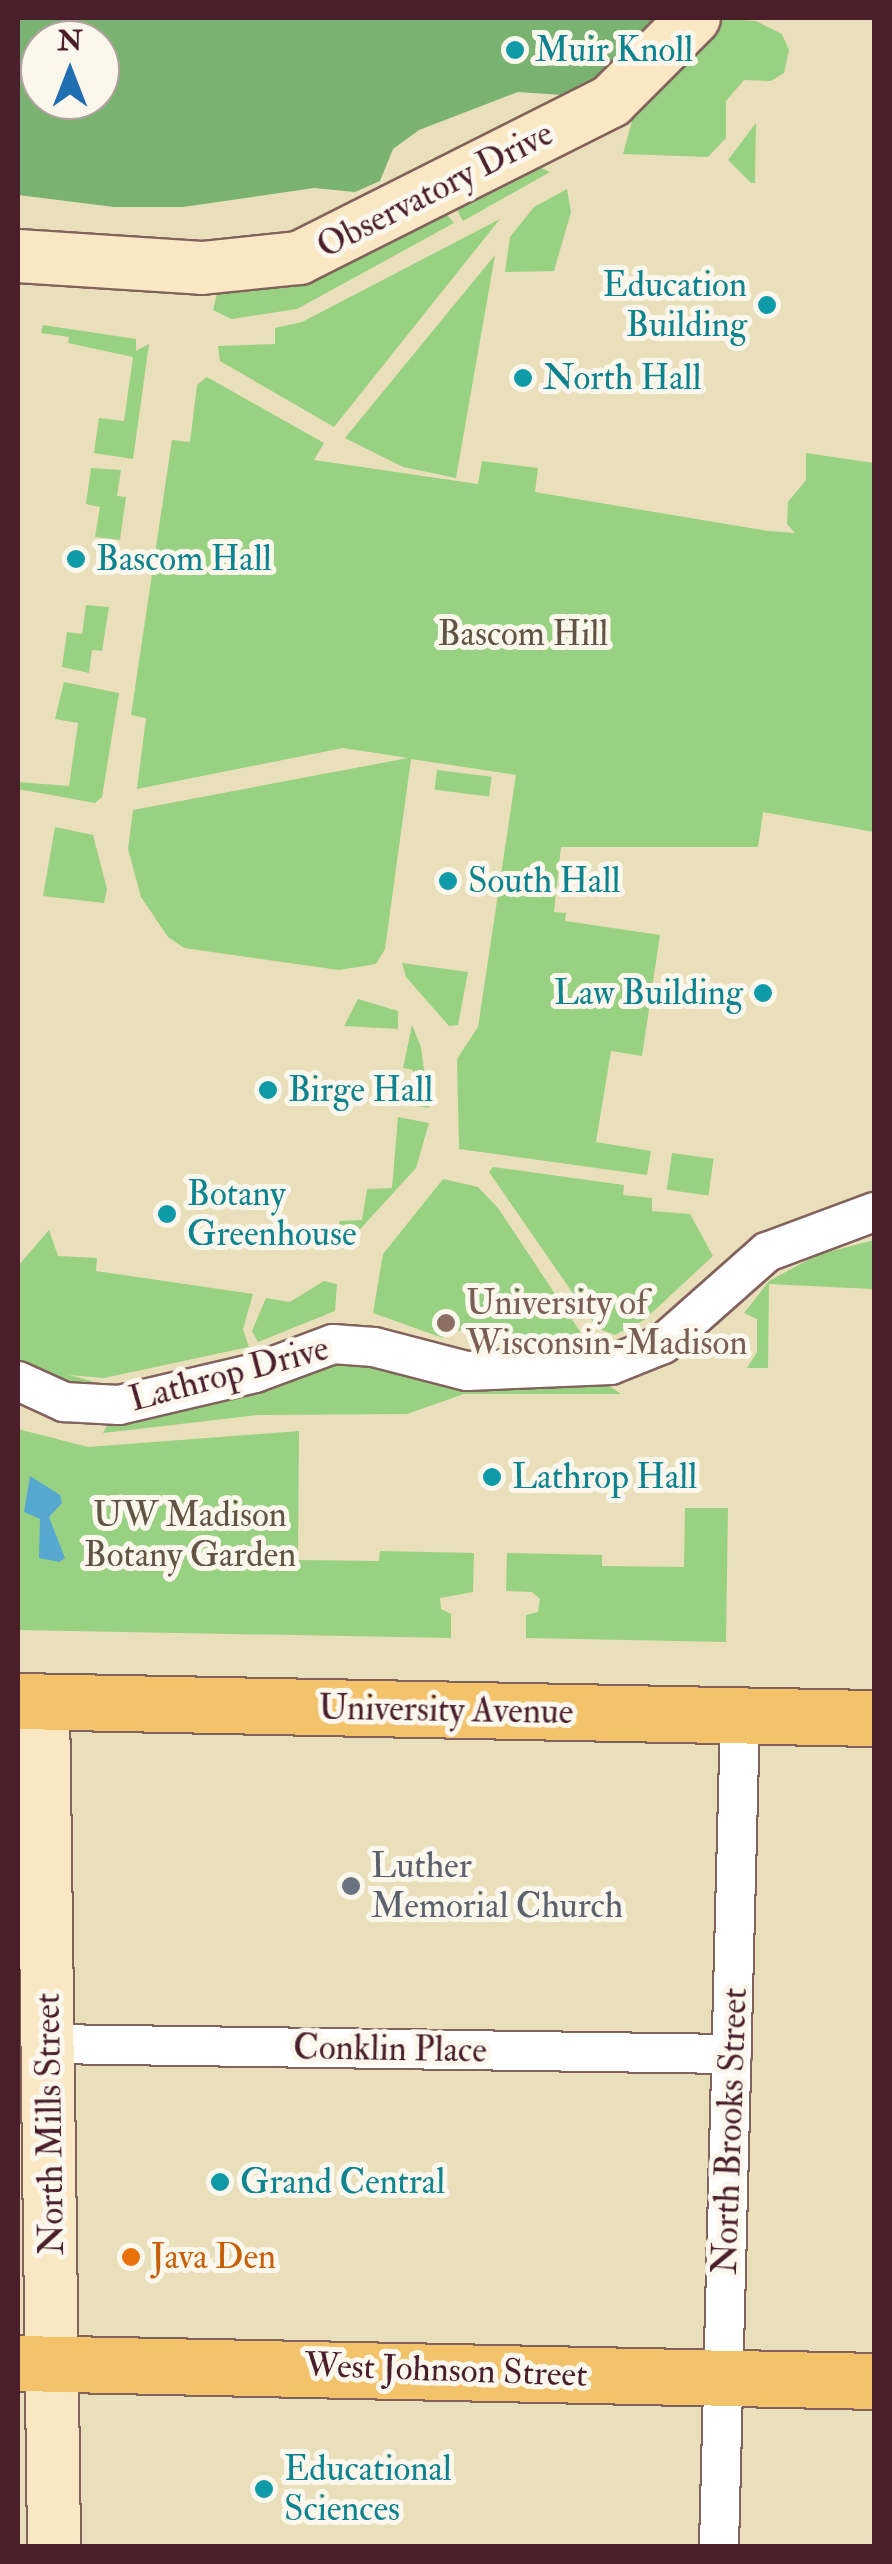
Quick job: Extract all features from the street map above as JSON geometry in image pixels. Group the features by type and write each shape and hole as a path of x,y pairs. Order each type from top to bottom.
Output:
{"main road":[{"name":"University Avenue","path":"30,1701 874,1718"},
{"name":"West Johnson Street","path":"36,2363 874,2381"}],"street":[{"name":"Observatory Drive","path":"18,256 202,268 298,258 611,101 694,18"},
{"name":"Lathrop Drive","path":"18,1382 64,1402 119,1405 255,1373 333,1344 374,1347 467,1372 611,1365 664,1344 767,1252 874,1212"},
{"name":"North Mills Street","path":"30,1701 49,2044 36,2363 54,2546"},
{"name":"North Brooks Street","path":"719,2546 740,1716"},
{"name":"Conklin Place","path":"49,2044 732,2054"}],"green space":[{"path":"18,18 664,18 577,96 518,92 419,130 393,149 380,181 355,192 314,188 183,207 114,207 18,195"},
{"path":"710,18 756,21 782,34 789,50 784,73 771,81 744,80 726,101 726,138 708,157 623,154 637,102"},
{"path":"756,123 755,183 751,183 728,160"},
{"path":"535,165 550,172 463,221 450,197"},
{"path":"567,189 571,212 554,271 505,272 510,237 534,207"},
{"path":"439,205 454,223 297,309 231,319 213,310 218,290"},
{"path":"500,219 334,427 220,361 218,346 275,344 275,328 302,322"},
{"path":"495,255 456,478 403,467 345,438"},
{"path":"43,325 136,339 136,351 149,344 133,459 94,453 99,418 124,421 133,357 68,343 69,337 41,333"},
{"name":"Bascom Hill","path":"207,377 324,443 314,460 478,484 482,461 538,468 535,492 768,531 795,533 787,524 788,502 806,480 806,453 874,463 874,832 763,812 758,847 561,847 554,912 566,913 565,921 660,935 642,1056 611,1051 596,1142 651,1151 647,1175 459,1149 457,1059 478,1027 516,775 411,759 385,949 376,964 339,970 184,948 168,937 141,897 128,849 133,810 408,758 343,748 137,789 146,718 131,715 172,440 190,442 197,385"},
{"path":"91,468 121,470 117,496 126,497 120,540 95,537 100,507 86,504"},
{"path":"86,605 109,607 102,651 92,650 89,673 62,667 67,632 82,634"},
{"path":"64,682 119,693 102,797 95,803 18,789 18,782 69,786 78,723 55,719"},
{"path":"437,770 492,777 489,797 435,790"},
{"path":"55,827 93,835 107,889 104,903 43,896"},
{"path":"402,963 468,972 458,1025 449,1026 406,977"},
{"path":"358,999 398,1011 398,1029 344,1026"},
{"path":"412,1025 421,1047 429,1108 407,1104 413,1070 403,1068"},
{"path":"398,1117 429,1123 416,1168 342,1249 339,1221 362,1220 367,1189 392,1188"},
{"path":"672,1153 714,1159 708,1195 667,1190"},
{"path":"493,1167 624,1185 623,1195 652,1198 652,1211 690,1214 713,1256 644,1320 615,1335 597,1328 489,1172"},
{"path":"443,1179 478,1187 498,1208 583,1336 573,1343 509,1342 509,1333 446,1330 443,1338 373,1313 383,1254"},
{"path":"49,1230 58,1256 97,1258 96,1271 253,1294 243,1329 249,1347 104,1378 69,1375 92,1381 85,1388 18,1364 18,1266"},
{"path":"874,1240 872,1289 769,1284 768,1368 747,1368 757,1352 757,1319 744,1313 769,1281 817,1255"},
{"path":"324,1281 337,1284 335,1311 258,1342 252,1331 266,1298 290,1302"},
{"path":"322,1361 368,1361 456,1386 607,1384 621,1394 464,1394 407,1414 259,1415 103,1433 111,1419"},
{"name":"UW Madison Botany Garden","path":"18,1429 88,1447 299,1431 298,1560 379,1561 380,1551 474,1553 473,1592 440,1598 441,1609 451,1614 451,1638 18,1630"},
{"path":"685,1508 728,1508 726,1642 526,1638 526,1615 538,1612 540,1599 532,1592 506,1591 507,1553 602,1555 602,1566 684,1567"}],"water":[{"path":"30,1476 60,1495 62,1503 49,1517 65,1558 59,1562 39,1558 40,1519 24,1512"}],"place":[{"name":"Muir Knoll","path":"515,50"},
{"name":"Education Building","path":"767,305"},
{"name":"North Hall","path":"523,378"},
{"name":"Bascom Hall","path":"76,559"},
{"name":"South Hall","path":"448,881"},
{"name":"Law Building","path":"763,993"},
{"name":"Birge Hall","path":"268,1090"},
{"name":"Botany Greenhouse","path":"167,1214"},
{"name":"University of Wisconsin-Madison","path":"446,1323"},
{"name":"Lathrop Hall","path":"492,1477"},
{"name":"Luther Memorial Church","path":"351,1886"},
{"name":"Grand Central","path":"220,2182"},
{"name":"Java Den","path":"131,2257"},
{"name":"Educational Sciences","path":"264,2489"}]}
